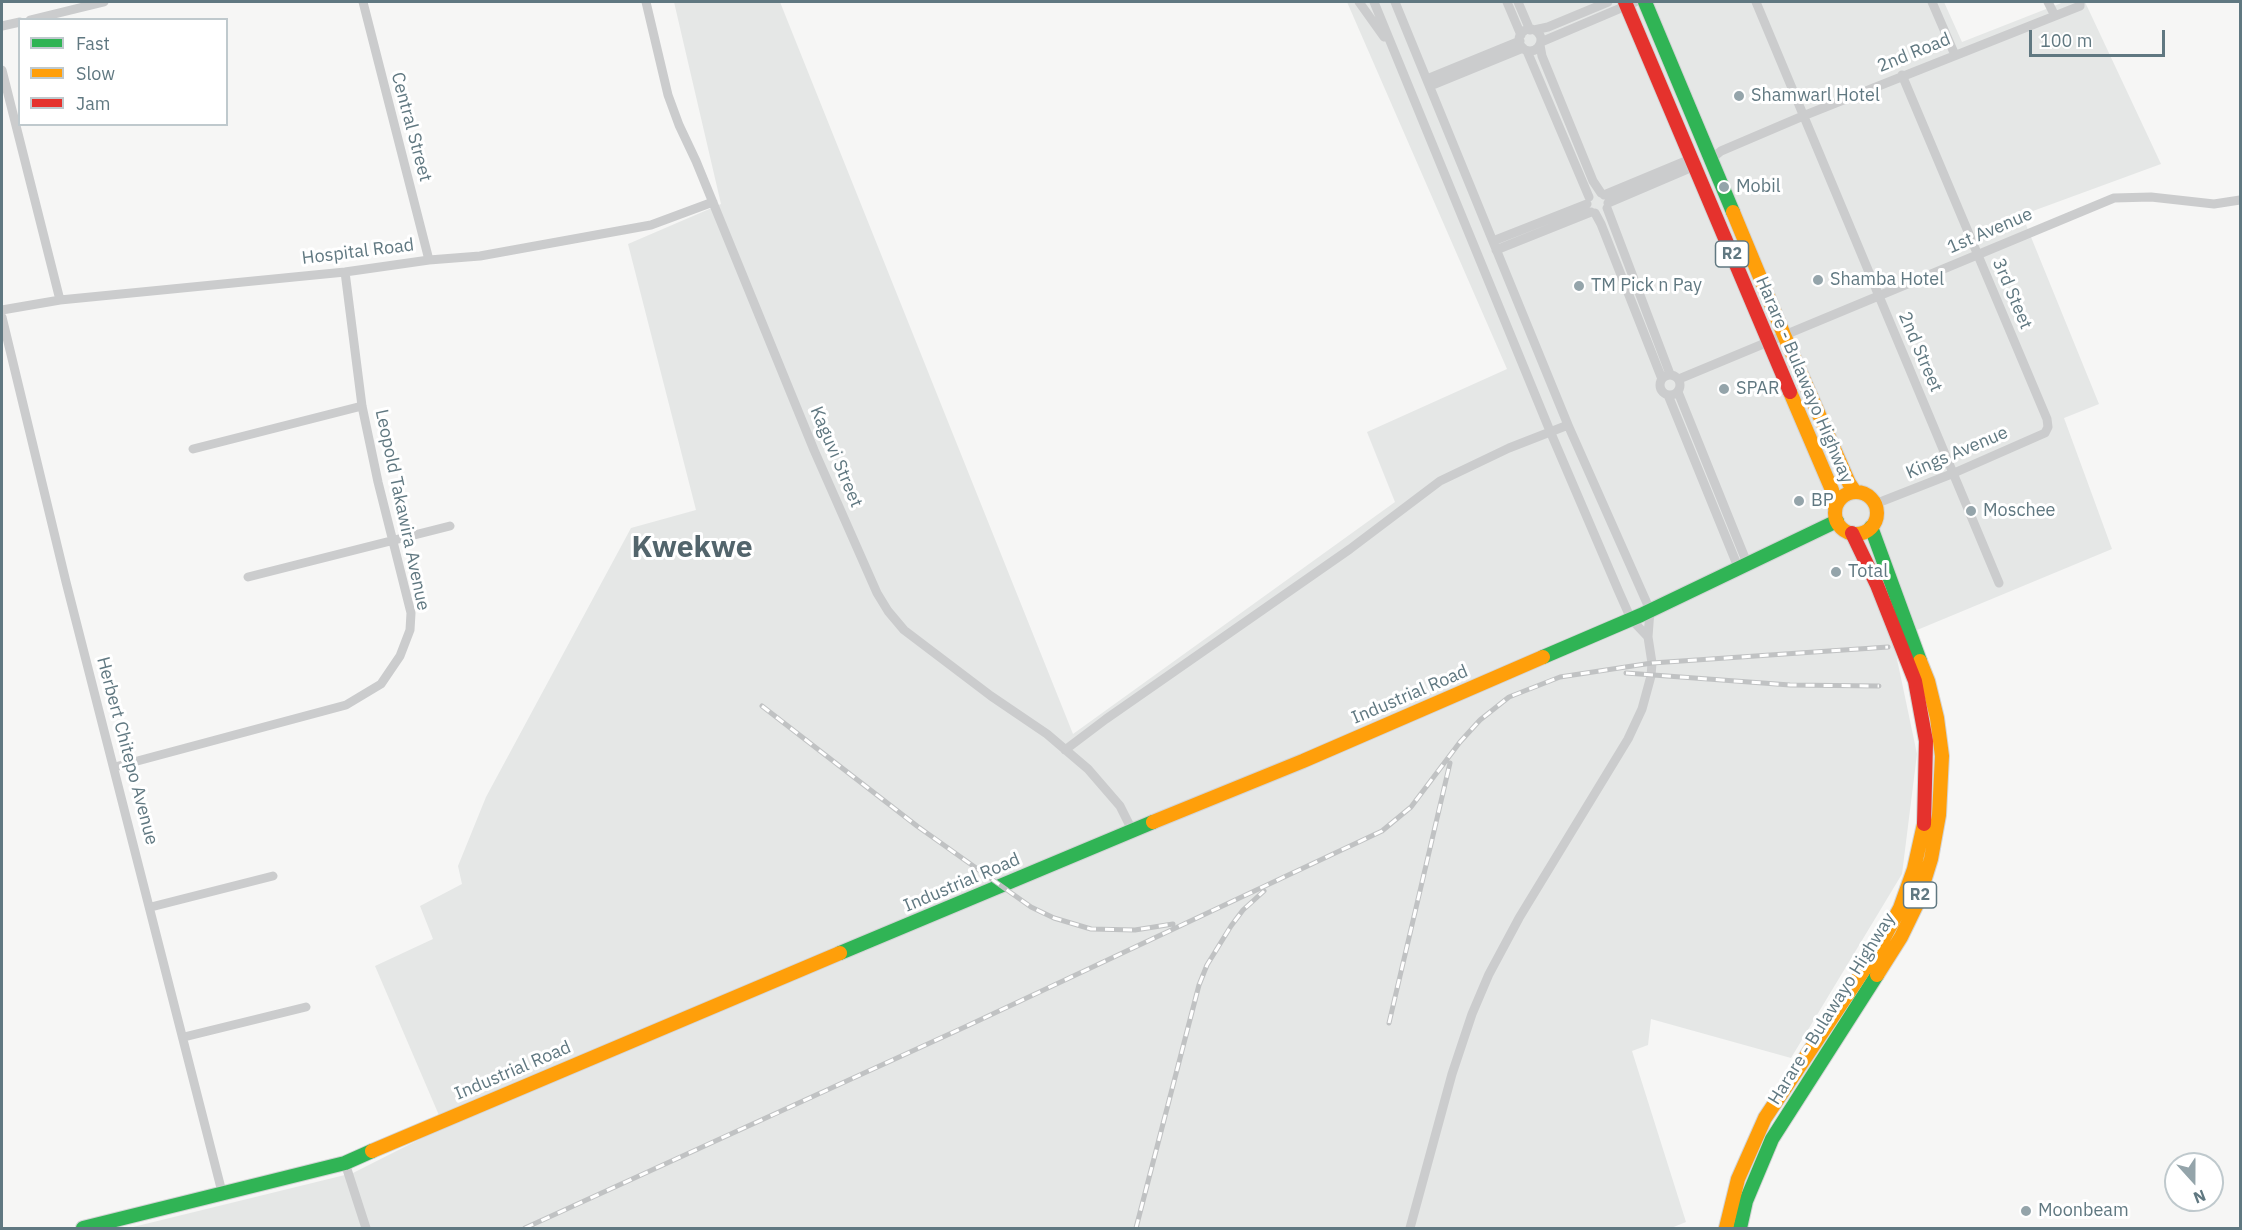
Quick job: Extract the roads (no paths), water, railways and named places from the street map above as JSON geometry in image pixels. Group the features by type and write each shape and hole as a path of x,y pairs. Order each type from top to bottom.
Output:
{"main road":[{"name":"Harare - Bulawayo Highway","path":"1645,2 1712,154 1784,335 1855,492"},
{"name":"Harare - Bulawayo Highway","path":"1629,3 1693,162 1832,490 1840,527 1852,533 1884,582 1928,681 1937,718 1942,756 1939,815 1931,859 1917,904 1901,937 1772,1139 1750,1191 1740,1228"},
{"path":"1810,441 1827,434"},
{"name":"Harare - Bulawayo Highway","path":"1726,1228 1738,1179 1766,1118 1879,947 1900,908 1914,868 1924,825 1926,741 1921,708 1915,681 1884,582 1871,527 1877,514 1875,504 1868,496 1855,492 1842,497 1836,515"},
{"name":"Industrial Road","path":"83,1228 345,1163 1132,830 1303,761 1631,619 1742,565 1836,515"},
{"path":"1852,533 1865,531 1871,527"}],"street":[{"path":"38,18 104,2"},
{"name":"Central Street","path":"363,2 381,80 429,260"},
{"name":"Kaguvi Street","path":"646,2 668,95 814,450 869,574 888,610 904,630 990,696 1047,734 1089,769 1107,788 1132,830"},
{"path":"1359,2 1395,54"},
{"path":"1374,2 1550,431 1631,619 1648,637"},
{"path":"1395,2 1568,424 1650,610 1648,637 1651,676 1642,709 1628,739 1514,926 1489,974 1472,1014 1452,1074 1410,1228"},
{"path":"1507,2 1526,39 1590,207 1601,224 1670,378 1681,386 1678,392 1668,395"},
{"path":"1518,2 1526,39 1534,50 1540,44 1629,3"},
{"path":"1428,83 1548,27 1608,2"},
{"name":"2nd Street","path":"1756,2 1999,583"},
{"path":"1932,2 1955,55"},
{"path":"2048,2 2055,16"},
{"name":"2nd Road","path":"1605,200 1902,75 2055,16 2080,4"},
{"path":"2,27 18,23"},
{"path":"1526,39 1539,35 1542,56 1593,181 1605,200 1670,378"},
{"path":"2,70 60,300"},
{"name":"3rd Steet","path":"1902,75 2047,419 2048,427"},
{"path":"1590,207 1594,193 1605,200"},
{"name":"1st Avenue","path":"1670,378 1784,335 2114,198 2151,197 2214,204 2241,200"},
{"path":"1590,207 1601,213 1605,200"},
{"name":"Hospital Road","path":"2,310 60,300 345,272 429,260 480,256 651,225 713,202"},
{"path":"1494,246 1590,207"},
{"name":"Leopold Takawira Avenue","path":"115,767 346,705 381,684 400,656 410,630 411,613 378,482 363,406 345,272"},
{"name":"Herbert Chitepo Avenue","path":"2,317 66,582 151,907 222,1192"},
{"path":"1506,324 1524,317"},
{"path":"1670,378 1660,389 1668,395 1742,565"},
{"path":"1678,392 1742,565"},
{"path":"193,449 363,406"},
{"path":"1065,750 1350,549 1440,481 1568,424"},
{"name":"Kings Avenue","path":"1875,504 1954,473 2045,433 2048,427"},
{"path":"248,577 450,526"},
{"path":"151,907 273,876"},
{"path":"184,1037 306,1007"},
{"path":"345,1163 366,1228"}],"railway":[{"path":"525,1228 967,1026 1382,831 1411,807 1460,742 1480,720 1509,697 1560,677 1652,663 1888,647"},
{"path":"1626,673 1790,685 1879,686"},
{"path":"762,706 917,826 1031,907 1054,918 1091,929 1135,930 1173,924"},
{"path":"1389,1023 1450,763"},
{"path":"1136,1228 1199,985 1207,965 1231,926 1243,910 1264,891"}],"place":[{"name":"Shamwarl Hotel","path":"1739,96"},
{"name":"Mobil","path":"1724,187"},
{"name":"Shamba Hotel","path":"1818,280"},
{"name":"TM Pick n Pay","path":"1579,286"},
{"name":"SPAR","path":"1724,389"},
{"name":"BP","path":"1799,501"},
{"name":"Moschee","path":"1971,511"},
{"name":"Total","path":"1836,572"},
{"name":"Moonbeam","path":"2026,1211"}],"district":[{"name":"Kwekwe","path":"692,548"}]}
